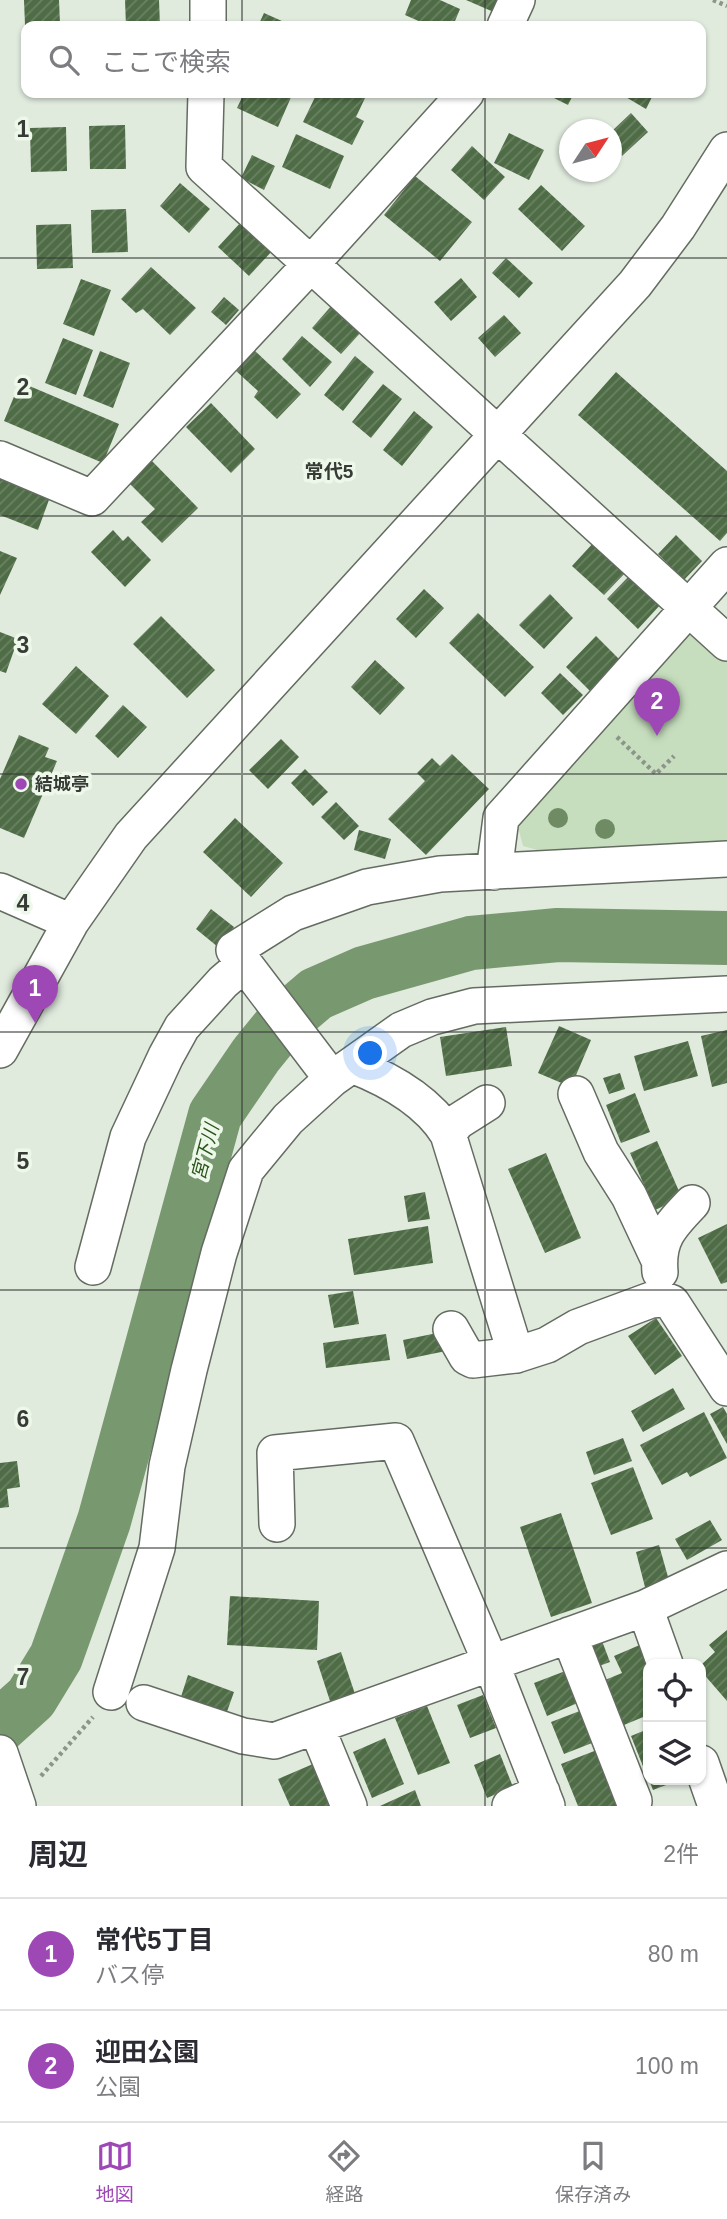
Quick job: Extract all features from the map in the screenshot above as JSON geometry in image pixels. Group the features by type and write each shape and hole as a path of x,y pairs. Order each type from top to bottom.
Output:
{"street":[{"path":"208,0 208,21"},
{"path":"507,21 517,0"},
{"path":"206,98 204,167 727,643"},
{"path":"0,459 92,498 312,263 461,98"},
{"path":"0,1050 71,922 131,836 635,284 678,227 727,150"},
{"path":"494,872 501,818 727,565"},
{"path":"516,1355 448,1134 437,1116 380,1076 336,1071 234,950 293,913 367,887 440,874 727,859"},
{"path":"0,891 71,922"},
{"path":"93,1267 128,1137 166,1056 182,1027 223,982 247,967"},
{"path":"111,1692 157,1548 167,1466 219,1253 246,1170 288,1118 336,1071 401,1030 432,1017 474,1006 727,994"},
{"path":"576,1094 601,1152 629,1196 659,1260"},
{"path":"448,1134 457,1122 487,1103"},
{"path":"662,1299 659,1260 662,1242 670,1226 692,1203"},
{"path":"451,1329 467,1357 473,1360 516,1355 547,1345 578,1327 635,1305 662,1299 672,1303 727,1388"},
{"path":"277,1524 275,1453 397,1441 491,1663 544,1799 509,1806"},
{"path":"144,1703 243,1735 274,1741 645,1608 727,1569"},
{"path":"645,1608 663,1659"},
{"path":"569,1635 634,1801"},
{"path":"316,1726 349,1806"},
{"path":"0,1753 23,1791"},
{"path":"706,1777 716,1806"}],"path":[{"path":"713,0 727,6"},
{"path":"593,714 656,774 674,756"},
{"path":"23,1791 85,1729 111,1692"}],"green space":[{"path":"693,630 727,660 727,844 537,850 523,846 517,823 680,631"}],"building":[{"path":"24,0 59,0 60,21 25,21"},
{"path":"125,0 159,0 160,21 126,21"},
{"path":"411,0 440,0 460,9 455,21 419,21 405,15"},
{"path":"466,0 501,0 496,13"},
{"path":"264,13 282,21 260,21"},
{"path":"242,98 291,98 278,127 237,108"},
{"path":"315,98 365,98 356,117 364,121 352,145 303,122"},
{"path":"554,98 572,98 568,105"},
{"path":"627,98 652,98 646,109"},
{"path":"631,113 648,132 622,156 622,122"},
{"path":"125,125 126,169 90,169 89,126"},
{"path":"66,127 67,171 31,172 30,128"},
{"path":"509,133 544,150 529,180 494,163"},
{"path":"296,134 344,156 330,189 282,167"},
{"path":"472,146 505,177 484,200 451,170"},
{"path":"252,155 275,166 264,190 241,178"},
{"path":"415,176 472,222 440,261 384,215"},
{"path":"180,183 210,209 189,233 160,206"},
{"path":"541,185 585,226 562,251 518,209"},
{"path":"126,209 128,252 92,253 91,210"},
{"path":"242,221 273,250 249,276 218,247"},
{"path":"71,224 73,268 37,269 36,225"},
{"path":"506,258 533,283 519,298 492,273"},
{"path":"151,267 196,308 170,335 143,309 136,313 121,299"},
{"path":"461,278 477,297 451,321 434,302"},
{"path":"81,279 111,290 94,336 63,324"},
{"path":"224,297 239,310 226,325 211,312"},
{"path":"333,304 363,330 341,354 312,328"},
{"path":"504,315 521,333 495,357 478,338"},
{"path":"302,336 332,362 310,387 282,359"},
{"path":"63,338 93,350 76,395 45,383"},
{"path":"253,349 301,394 277,419 254,397 258,391 234,369"},
{"path":"100,351 130,363 113,408 83,396"},
{"path":"355,356 374,372 343,411 324,395"},
{"path":"616,372 727,471 727,533 720,541 578,415"},
{"path":"20,382 119,424 103,463 4,421"},
{"path":"383,384 402,399 371,438 352,422"},
{"path":"211,403 255,449 231,473 186,427"},
{"path":"414,411 433,427 402,466 383,450"},
{"path":"152,461 198,508 162,543 141,522 155,509 129,483"},
{"path":"0,478 50,497 38,530 0,515"},
{"path":"113,530 123,541 128,536 151,560 125,587 91,552"},
{"path":"676,535 702,561 684,580 658,554"},
{"path":"595,541 627,571 604,595 572,566"},
{"path":"0,551 17,558 0,595"},
{"path":"630,575 661,604 638,629 607,599"},
{"path":"424,589 444,608 416,638 396,619"},
{"path":"550,594 573,618 544,649 519,625"},
{"path":"478,613 534,667 505,697 449,643"},
{"path":"161,616 215,670 187,698 133,644"},
{"path":"0,632 18,639 6,673 0,671"},
{"path":"596,636 620,660 590,691 566,667"},
{"path":"375,660 405,688 380,715 351,687"},
{"path":"76,666 109,696 76,734 42,704"},
{"path":"560,673 583,695 563,715 541,693"},
{"path":"123,705 147,727 118,758 95,736"},
{"path":"19,735 49,748 45,757 57,761 24,838 0,828 0,779"},
{"path":"281,739 299,757 268,789 249,770"},
{"path":"452,754 489,789 426,855 388,819 425,781 417,773 432,758 440,766"},
{"path":"305,769 328,792 313,806 291,783"},
{"path":"336,802 359,826 344,840 321,817"},
{"path":"235,818 283,863 251,897 203,852"},
{"path":"359,830 391,839 385,859 354,850"},
{"path":"211,909 234,927 218,947 196,929"},
{"path":"559,1026 591,1040 571,1087 538,1073"},
{"path":"506,1027 512,1066 446,1076 440,1037"},
{"path":"727,1030 727,1083 712,1087 701,1036"},
{"path":"688,1041 698,1076 644,1091 634,1056"},
{"path":"620,1073 625,1089 609,1094 603,1078"},
{"path":"635,1093 650,1132 621,1143 606,1105"},
{"path":"657,1141 682,1198 655,1210 630,1153"},
{"path":"546,1153 581,1238 545,1253 508,1169"},
{"path":"425,1192 430,1219 408,1222 404,1196"},
{"path":"727,1224 727,1282 721,1284 698,1238"},
{"path":"428,1226 433,1263 354,1275 348,1239"},
{"path":"353,1291 359,1324 334,1328 328,1295"},
{"path":"656,1318 682,1356 655,1375 628,1336"},
{"path":"442,1332 446,1351 407,1359 403,1340"},
{"path":"386,1334 390,1360 326,1368 323,1343"},
{"path":"673,1388 685,1409 643,1432 631,1411"},
{"path":"723,1407 727,1414 727,1444 710,1414"},
{"path":"704,1412 727,1458 690,1477 687,1472 662,1485 640,1445"},
{"path":"623,1438 632,1461 594,1475 586,1452"},
{"path":"17,1461 20,1487 7,1489 9,1507 0,1508 0,1463"},
{"path":"633,1467 653,1519 611,1535 591,1483"},
{"path":"561,1513 592,1603 551,1617 520,1527"},
{"path":"710,1520 722,1540 687,1560 675,1539"},
{"path":"659,1545 670,1584 646,1591 636,1552"},
{"path":"230,1596 319,1601 317,1650 227,1645"},
{"path":"727,1630 727,1701 706,1677 706,1660 715,1652 709,1645"},
{"path":"602,1641 610,1662 591,1669 583,1648"},
{"path":"642,1644 646,1659 643,1659 643,1717 624,1725 605,1680 622,1673 614,1656"},
{"path":"341,1652 355,1694 330,1701 317,1661"},
{"path":"568,1670 580,1702 547,1716 534,1683"},
{"path":"188,1675 234,1692 224,1720 179,1703"},
{"path":"483,1695 496,1728 470,1738 457,1705"},
{"path":"427,1706 450,1763 418,1775 395,1718"},
{"path":"585,1709 597,1741 564,1754 551,1722"},
{"path":"643,1731 643,1766 631,1736"},
{"path":"385,1738 404,1784 372,1798 353,1752"},
{"path":"602,1748 624,1806 578,1806 561,1764"},
{"path":"500,1754 513,1787 487,1798 474,1765"},
{"path":"313,1764 331,1806 290,1806 278,1779"},
{"path":"651,1785 666,1785 653,1790"},
{"path":"415,1790 421,1806 380,1806"}],"waterway":[{"name":"宮下川","path":"0,1726 31,1698 56,1657 77,1598 104,1521 215,1115 256,1055 282,1023 316,994 364,973 471,943 558,935 727,938"}],"place":[{"name":"迎田公園","path":"657,736"},
{"name":"結城亭","path":"21,784"},
{"name":"常代5丁目","path":"35,1023"}],"district":[{"name":"常代5","path":"329,471"}]}
